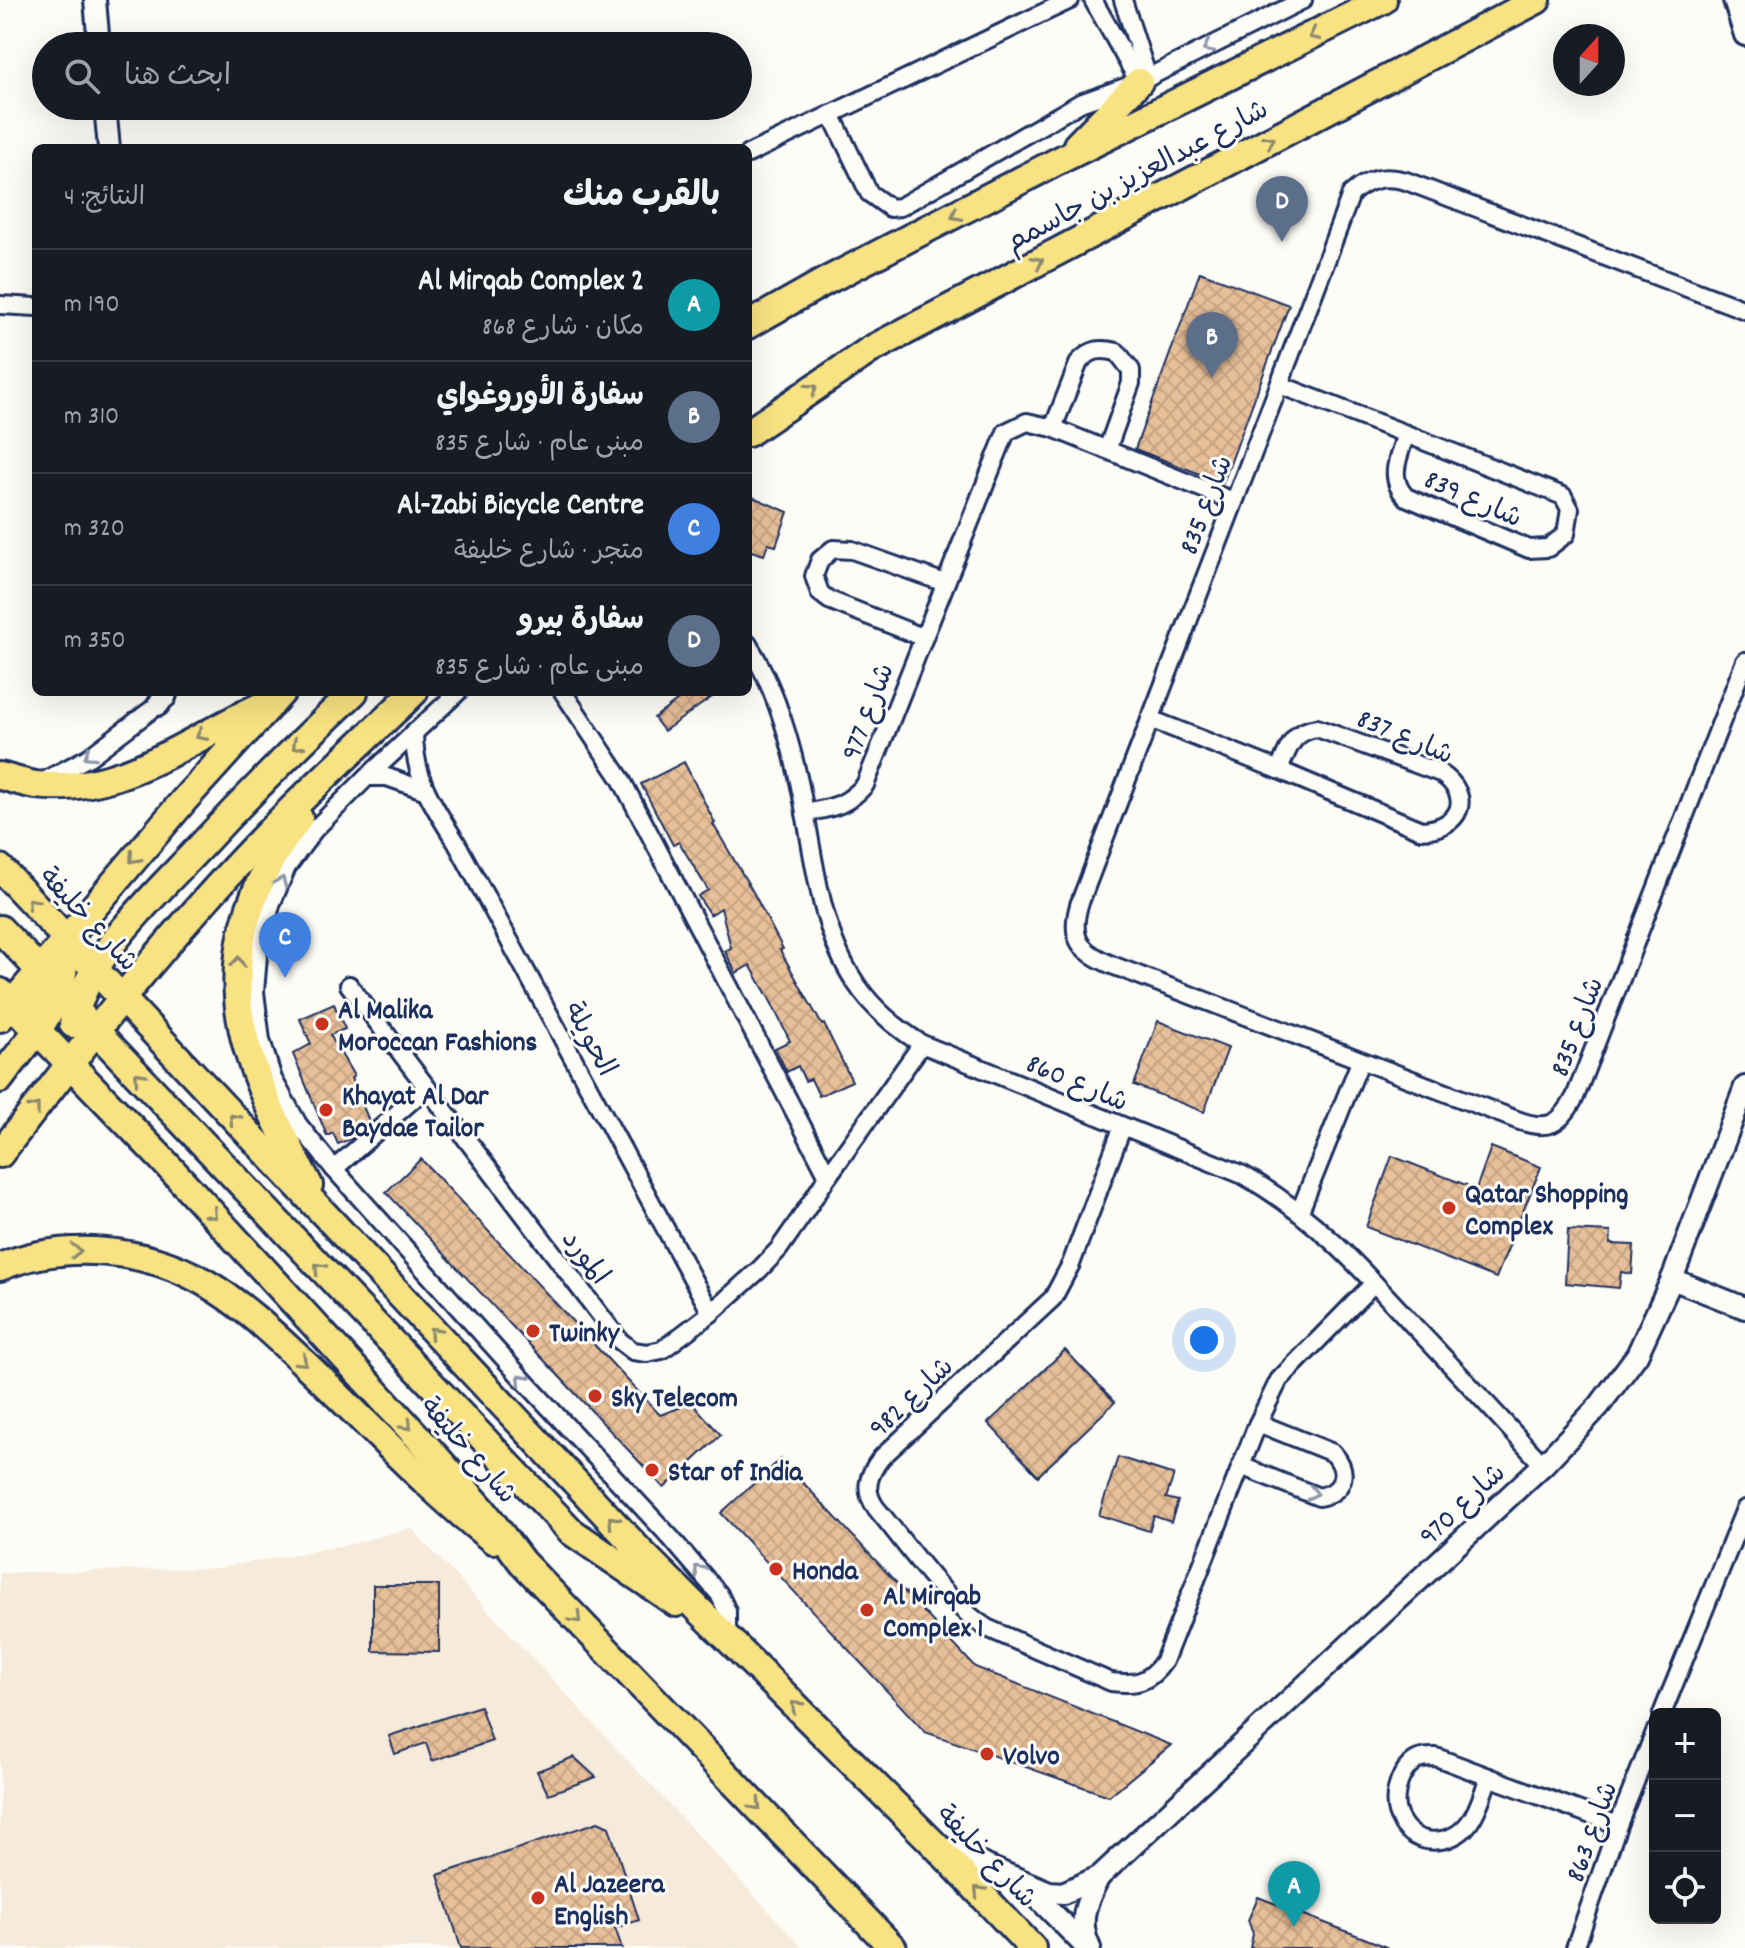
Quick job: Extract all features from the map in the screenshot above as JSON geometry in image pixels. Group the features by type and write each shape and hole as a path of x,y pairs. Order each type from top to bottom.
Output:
{"main road":[{"name":"شارع عبدالعزيز بن جاسمم","path":"752,323 1062,159 1383,0"},
{"name":"شارع عبدالعزيز بن جاسمم","path":"752,430 870,350 1537,0"},
{"path":"1062,159 1144,80"},
{"path":"0,1079 37,1028 68,1000 150,899 282,759 350,696"},
{"path":"0,1154 204,902 264,836 410,696"},
{"path":"0,776 36,785 98,782 133,770 277,697"},
{"path":"4,1004 39,971 277,697"},
{"path":"326,1217 265,1102 243,1035 236,988 246,918 269,864 304,810 345,758"},
{"name":"شارع خليفة","path":"0,868 639,1550 935,1845 1032,1948"},
{"path":"0,929 572,1532 727,1638"},
{"path":"65,938 71,1063"},
{"path":"4,1004 29,999 123,1000"},
{"name":"شارع خليفة","path":"4,1004 37,1028 71,1063 437,1458 482,1509 522,1562 893,1948"},
{"path":"0,1267 65,1251 122,1253 165,1264 205,1282 256,1319 445,1501 522,1562"}],"street":[{"path":"95,0 98,32"},
{"path":"752,152 1070,0"},
{"path":"1093,0 1144,80"},
{"path":"1123,0 1144,80"},
{"path":"831,114 869,193 890,208 900,207 1080,103 1144,80 1303,0"},
{"path":"1734,0 1745,35"},
{"path":"106,120 109,144"},
{"name":"شارع 835","path":"1745,310 1406,181 1391,177 1375,178 1351,194 1079,905 1074,922 1077,939 1096,958 1360,1062 1534,1126 1548,1126 1568,1111 1745,661"},
{"path":"0,305 32,307"},
{"path":"1053,428 1079,362 1097,349 1117,352 1131,370 1131,383 1107,450"},
{"name":"شارع 839","path":"1280,385 1406,434 1563,496 1570,509 1566,534 1548,548 1529,549 1406,497 1398,489 1395,477 1406,434"},
{"name":"شارع عبدالعزيز بن جاسمم","path":"752,441 773,416"},
{"name":"شارع 977","path":"805,813 839,806 853,798 865,785 1006,432 1027,422 1053,428 1233,501"},
{"name":"شارع 977","path":"922,637 829,600 815,583 814,576 820,560 833,549 842,548 945,583"},
{"name":"شارع 860","path":"752,651 767,676 777,706 805,813 826,915 839,952 855,983 877,1009 897,1028 922,1044 1243,1175 1273,1191 1300,1211 1374,1283 1543,1465"},
{"path":"36,785 89,757 167,696"},
{"path":"454,696 314,830 287,867 271,905 258,956 255,992 261,1040 273,1079 298,1124 334,1169 719,1594 727,1611 727,1638"},
{"path":"566,696 621,779 828,1176"},
{"name":"شارع 837","path":"1150,719 1421,830 1444,826 1453,819 1460,800 1458,789 1440,773 1317,728 1299,733 1293,739 1279,770"},
{"name":"الحويلة","path":"414,732 414,752 424,790 464,855 711,1313"},
{"path":"367,777 387,777 424,790"},
{"name":"المورد","path":"349,985 620,1341 633,1351 647,1353 662,1350 711,1313 779,1249 922,1044"},
{"path":"1300,1211 1360,1062"},
{"name":"شارع 970","path":"1089,1948 1082,1926 1088,1897 1099,1877 1543,1465 1599,1406 1637,1355 1672,1279 1745,1087"},
{"path":"334,1169 426,1088"},
{"name":"شارع 982","path":"1122,1128 1062,1284 1042,1309 881,1458 868,1480 871,1501 972,1619 1111,1682 1131,1685 1145,1682 1155,1674 1164,1661 1258,1423 1279,1380 1374,1283"},
{"path":"1672,1279 1745,1308"},
{"path":"1241,1466 1319,1497 1330,1495 1344,1473 1341,1462 1333,1453 1258,1423"},
{"path":"1664,1708 1745,1509"},
{"name":"شارع 863","path":"1575,1948 1649,1747"},
{"path":"1489,1777 1474,1816 1460,1834 1452,1838 1436,1842 1421,1839 1400,1820 1396,1807 1399,1784 1412,1763 1421,1758 1436,1757 1618,1825"},
{"name":"شارع 970","path":"935,1845 1049,1892 1063,1893 1099,1877"},
{"path":"1025,1884 1089,1948"}],"shaded area":[{"path":"411,1528 803,1948 0,1948 0,1573 220,1568 356,1543"}],"building":[{"path":"1200,272 1289,305 1223,483 1135,449"},
{"path":"752,497 788,512 776,546 768,544 764,555 752,551"},
{"path":"684,696 713,696 664,731 654,718"},
{"path":"684,762 713,824 753,892 783,949 780,950 824,1024 852,1081 819,1096 811,1079 805,1081 798,1066 787,1072 775,1048 790,1041 770,1000 750,965 736,973 725,951 731,948 721,908 710,915 698,896 708,890 679,842 673,845 641,784"},
{"path":"334,1004 345,1029 330,1035 354,1076 351,1078 370,1123 353,1138 338,1144 333,1133 327,1136 293,1054 311,1044 300,1019"},
{"path":"1158,1021 1228,1048 1204,1112 1134,1085"},
{"name":"Qatar Shopping Complex","path":"1491,1147 1541,1167 1496,1278 1366,1227 1392,1156 1476,1189"},
{"path":"421,1159 660,1415 692,1403 721,1435 664,1488 386,1192"},
{"path":"1568,1230 1611,1232 1610,1244 1634,1245 1632,1274 1621,1272 1619,1288 1565,1283"},
{"path":"1065,1350 1115,1402 1038,1476 988,1423"},
{"path":"1118,1457 1174,1475 1166,1498 1178,1501 1171,1522 1154,1516 1149,1531 1099,1515"},
{"name":"Al Mirqab Complex 1","path":"781,1459 975,1667 1171,1745 1109,1796 925,1732 721,1513"},
{"path":"373,1585 439,1585 439,1652 373,1651"},
{"path":"480,1706 492,1741 432,1761 426,1743 395,1754 389,1736"},
{"path":"574,1757 596,1777 548,1794 537,1771"},
{"name":"Al Jazeera English","path":"598,1822 609,1827 639,1920 615,1928 622,1948 461,1948 438,1875"},
{"path":"1258,1897 1387,1947 1250,1948 1253,1934 1248,1920"}],"place":[{"name":"سفارة بيرو","path":"1282,242"},
{"name":"سفارة الأوروغواي","path":"1212,378"},
{"name":"Al-Zabi Bicycle Centre","path":"285,978"},
{"name":"Al Malika Moroccan Fashions","path":"322,1024"},
{"name":"Khayat Al Dar Baydae Tailor","path":"326,1110"},
{"name":"Qatar Shopping Complex","path":"1449,1208"},
{"name":"Twinky","path":"533,1331"},
{"name":"Sky Telecom","path":"595,1396"},
{"name":"Star of India","path":"652,1470"},
{"name":"Honda","path":"776,1569"},
{"name":"Al Mirqab Complex 1","path":"867,1610"},
{"name":"Volvo","path":"987,1754"},
{"name":"Al Jazeera English","path":"538,1898"},
{"name":"Al Mirqab Complex 2","path":"1294,1927"}]}
